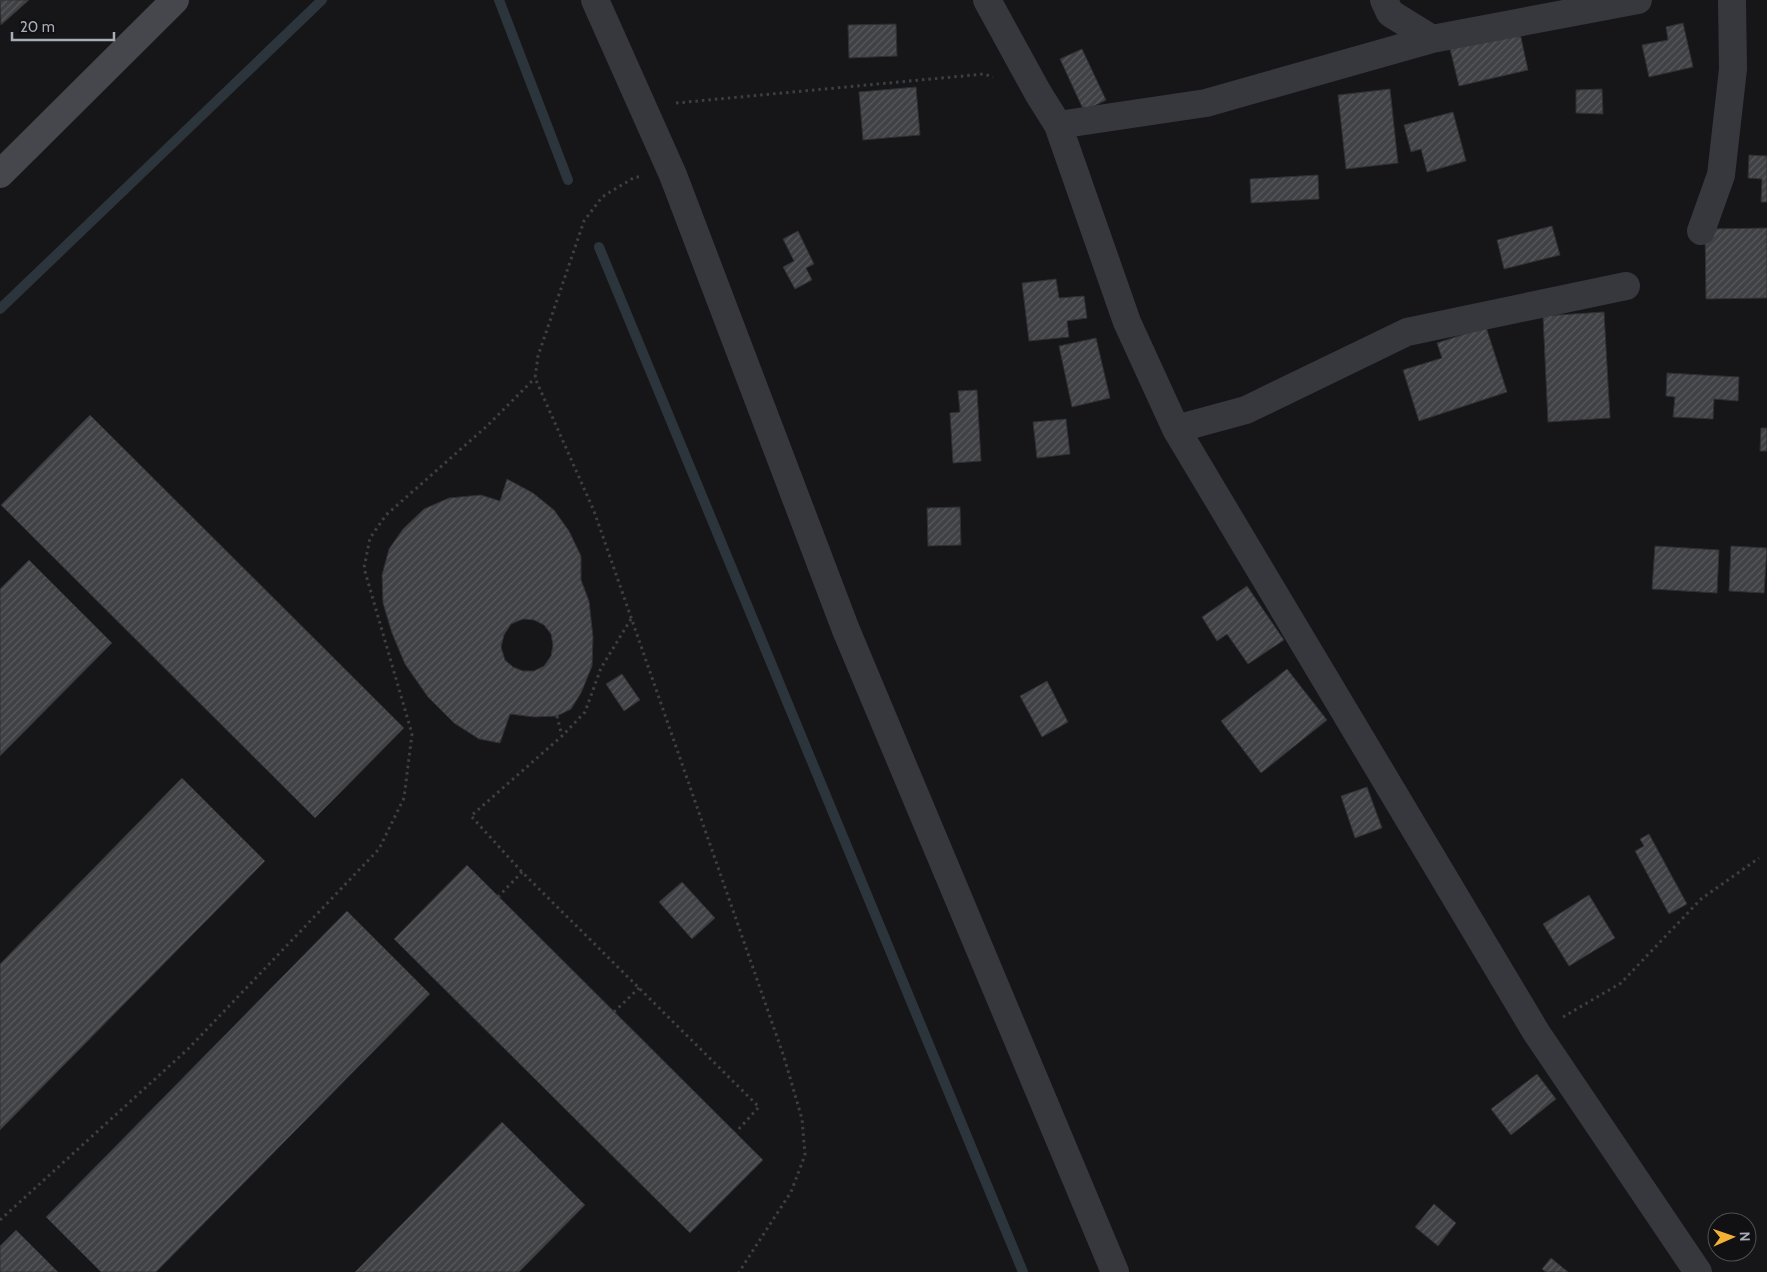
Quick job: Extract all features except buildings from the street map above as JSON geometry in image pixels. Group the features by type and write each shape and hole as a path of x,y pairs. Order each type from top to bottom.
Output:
{"main road":[{"path":"0,174 176,0"}],"street":[{"path":"596,0 673,174 846,630 1115,1272"},
{"path":"988,0 1038,93 1058,125 1127,322 1176,430 1536,1032 1698,1272"},
{"path":"1384,0 1390,13 1432,39"},
{"path":"1058,125 1206,103 1432,39 1638,0"},
{"path":"1700,231 1721,175 1733,69 1732,0"},
{"path":"1176,430 1246,410 1407,332 1626,286"}],"path":[{"path":"643,106 984,74 993,77"},
{"path":"673,174 635,177 602,197 584,221 538,356 535,378 594,510 784,1057 802,1119 805,1155 791,1192 739,1272"},
{"path":"0,1220 188,1049 379,849 404,798 412,734 364,568 370,538 386,515 487,426 535,378"},
{"path":"631,619 601,668 585,712 562,736 471,816 522,872 759,1107 736,1132"},
{"path":"557,716 562,736"},
{"path":"1536,1032 1620,983 1701,899 1759,858"},
{"path":"498,897 522,872"},
{"path":"614,1012 638,988"}],"waterway":[{"path":"0,309 322,0"},
{"path":"499,0 568,180"},
{"path":"599,247 1023,1272"}]}
